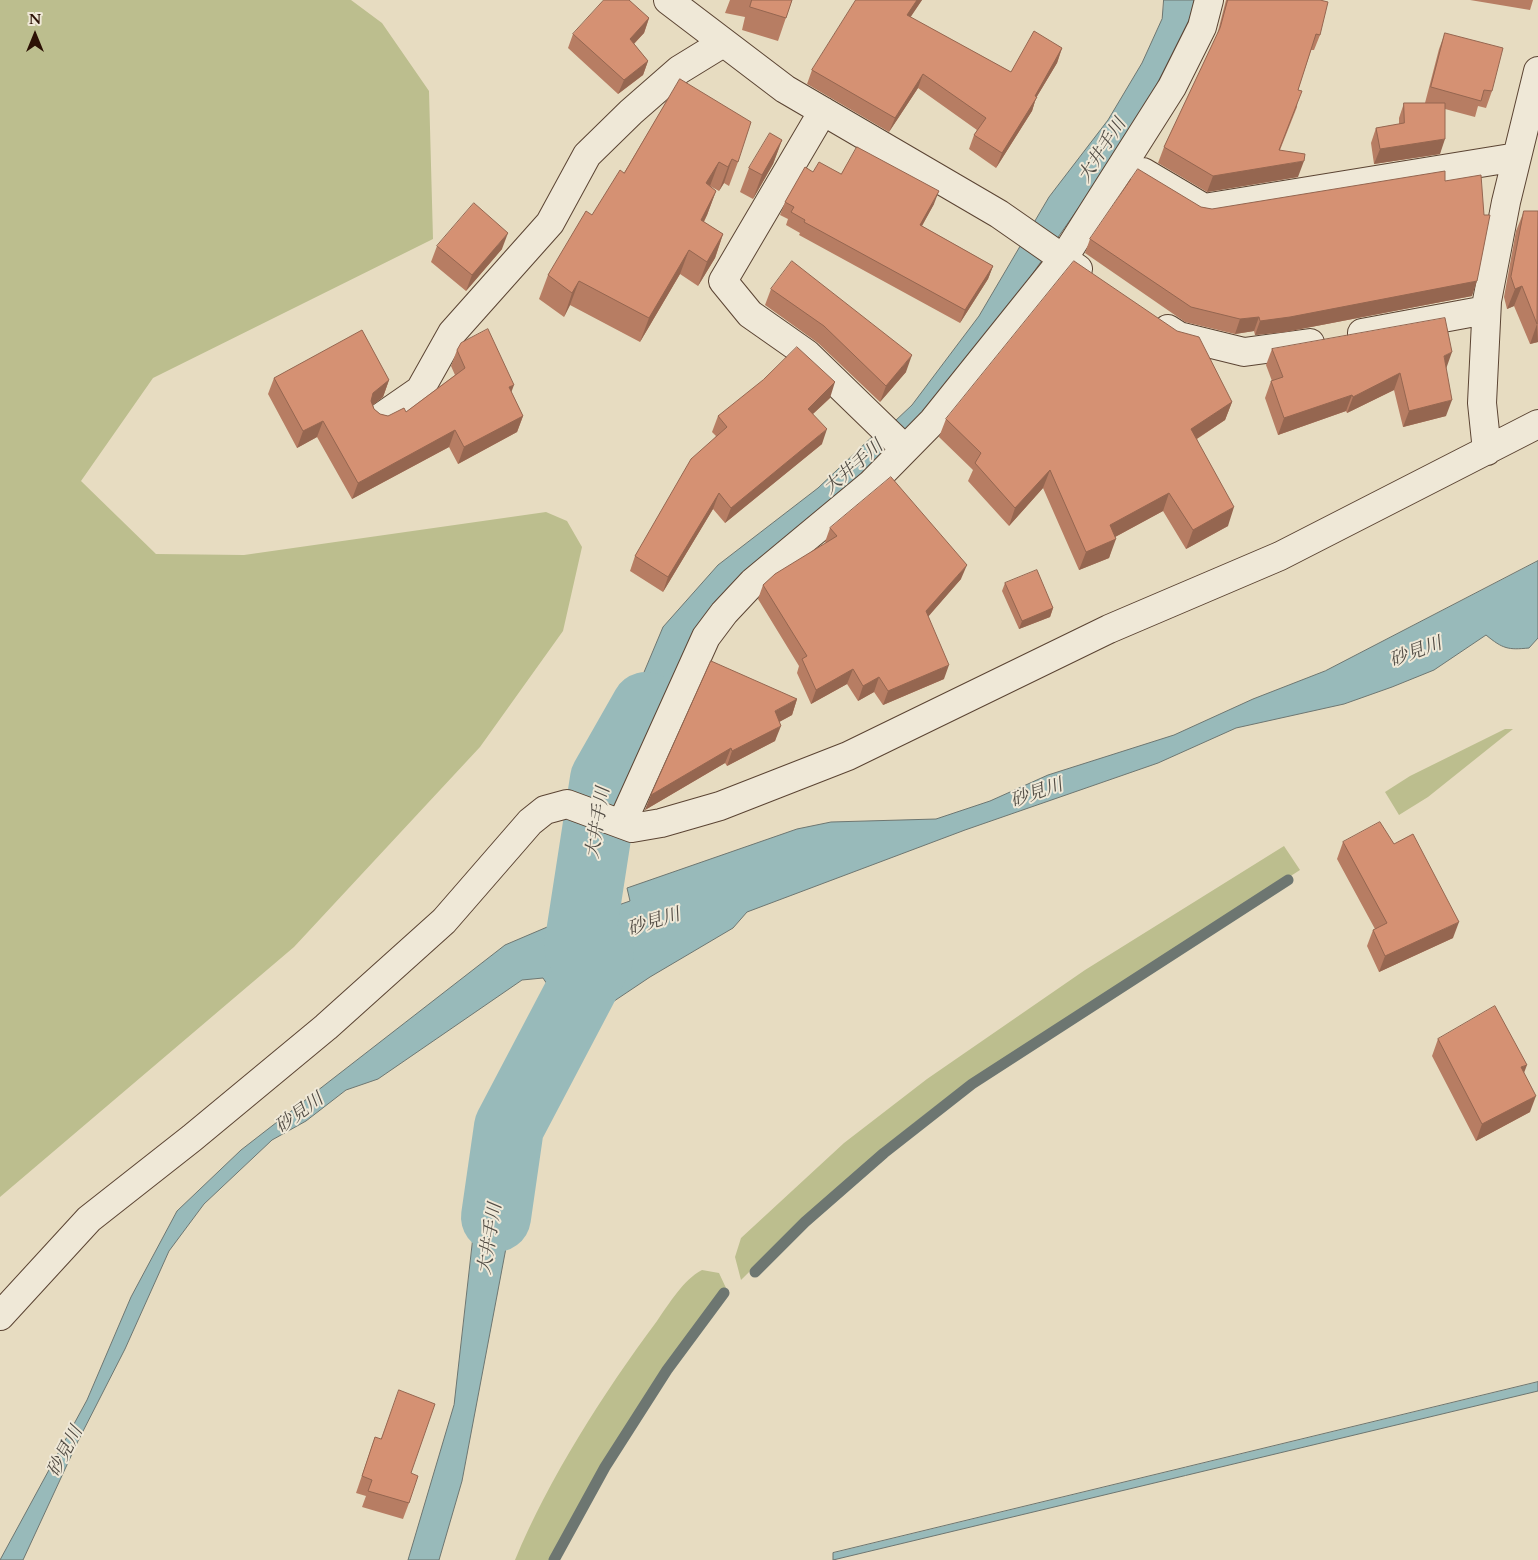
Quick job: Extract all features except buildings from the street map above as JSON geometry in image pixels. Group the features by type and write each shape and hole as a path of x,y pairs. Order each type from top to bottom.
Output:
{"street":[{"path":"668,0 722,43 785,89 1023,229 1096,281"},
{"path":"617,821 712,629 753,582 871,484 933,420 1059,256 1172,87 1202,27 1209,0"},
{"path":"382,417 420,390 452,332 550,223 588,154 631,112 679,70 722,43"},
{"path":"1487,451 1482,403 1486,310 1504,211 1524,165 1538,71"},
{"path":"823,111 722,281 750,314 807,354 905,449"},
{"path":"1143,172 1204,208 1524,165"},
{"path":"1146,314 1179,336 1244,352 1287,347 1486,310"},
{"path":"0,1316 89,1219 192,1138 326,1027 444,921 530,822 545,810 567,804 632,828 661,823 720,806 848,756 1109,629 1280,556 1538,424"}],"green space":[{"path":"0,0 351,0 382,23 429,91 433,239 153,378 81,481 156,554 244,555 546,512 567,521 582,547 563,631 480,747 294,947 0,1197"},
{"path":"1505,729 1513,729 1428,797 1399,815 1385,792 1410,776"},
{"path":"1284,846 1300,870 1051,1028 939,1104 851,1176 741,1280 735,1257 741,1238 844,1143 927,1079 1085,970"},
{"path":"702,1270 719,1273 726,1288 665,1369 602,1467 553,1560 515,1560 544,1498 598,1406 677,1293 695,1274"}],"water":[{"path":"1164,0 1195,0 1193,12 1137,124 1001,319 887,459 767,558 620,800 583,785 642,677 663,627 718,565 818,488 875,434 894,422 912,405 979,316 1049,197 1108,120 1142,63 1162,19"},
{"name":"砂見川","path":"1538,561 1538,638 1529,648 1506,648 1486,635 1434,670 1392,687 1344,704 1236,728 1158,763 965,830 747,912 733,928 650,977 544,1048 549,987 543,978 522,980 378,1079 346,1090 306,1121 272,1140 204,1204 169,1251 125,1349 78,1441 23,1560 0,1560 87,1400 131,1297 177,1211 241,1150 505,945 566,919 578,919 630,901 627,888 797,829 831,822 936,819 990,801 1048,775 1174,735 1253,699 1325,671"},
{"path":"487,1115 529,1126 462,1481 439,1560 408,1560 454,1405"},
{"path":"1538,1382 1538,1391 833,1560 833,1553"}],"waterway":[{"name":"大井手川","path":"579,947 605,779 646,707"},
{"path":"755,1272 805,1222 884,1153 972,1084 1288,880"},
{"name":"大井手川","path":"496,1217 509,1127 599,956"},
{"path":"554,1560 605,1467 667,1370 724,1293"}]}
